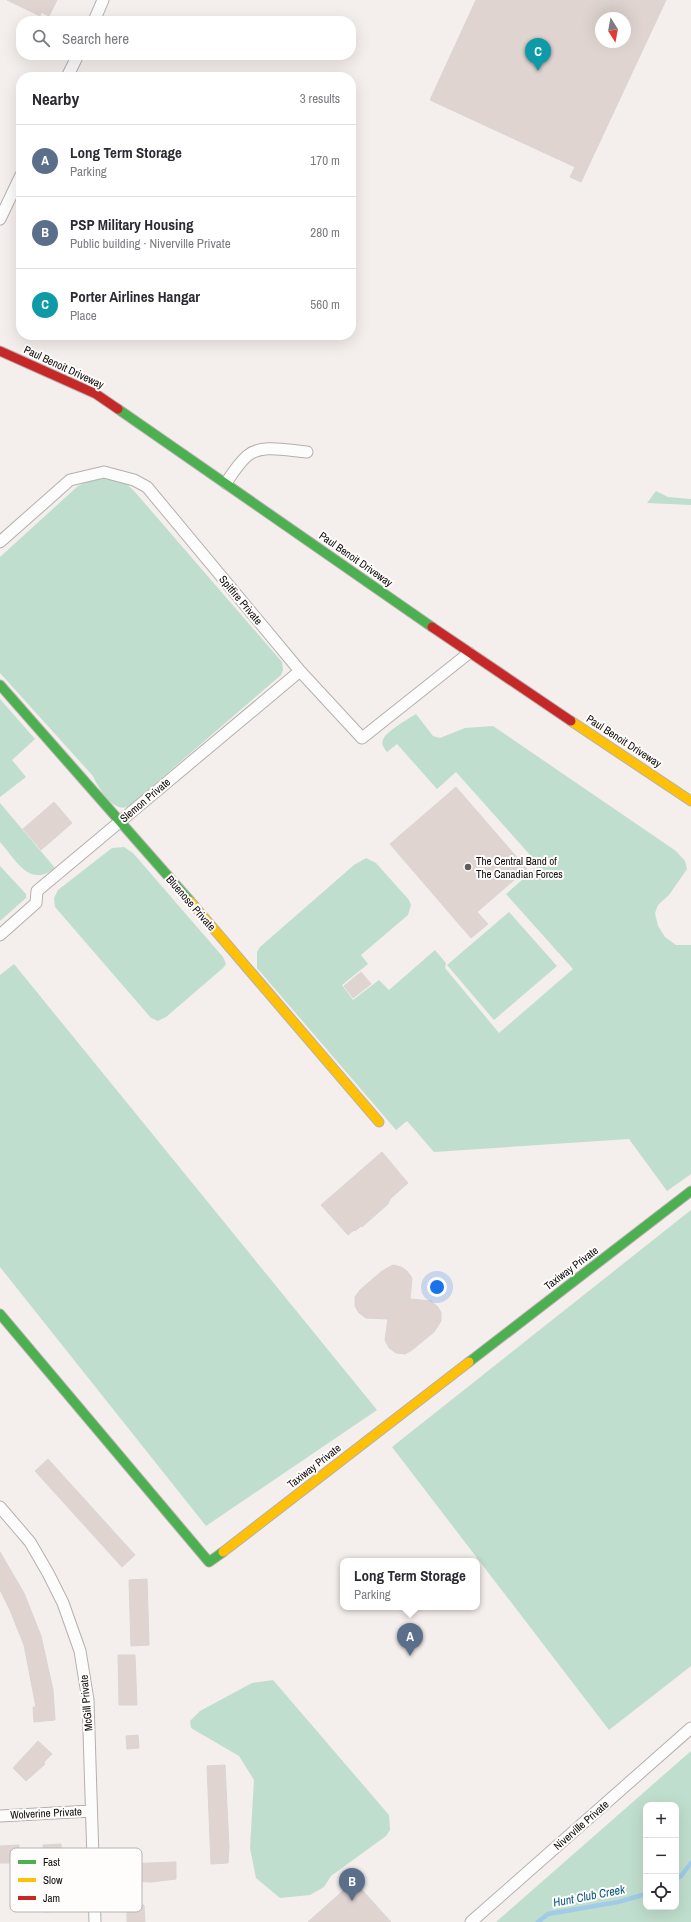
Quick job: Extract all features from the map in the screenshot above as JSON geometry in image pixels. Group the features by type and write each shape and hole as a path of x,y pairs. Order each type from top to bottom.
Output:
{"street":[{"path":"96,16 103,0"},
{"path":"70,72 76,60"},
{"path":"0,220 16,186"},
{"name":"Paul Benoit Driveway","path":"0,351 96,394 470,653 691,801"},
{"path":"226,483 247,456 255,451 268,449 307,452"},
{"name":"Spitfire Private","path":"0,542 70,480 104,472 134,480 146,487 300,671 362,738 470,653"},
{"name":"Slemon Private","path":"0,935 36,904 37,891 300,671"},
{"name":"Bluenose Private","path":"0,685 378,1122"},
{"name":"Taxiway Private","path":"0,1314 209,1562 536,1304 691,1191"},
{"name":"McGill Private","path":"0,1507 30,1542 48,1573 64,1603 80,1651 88,1700 92,1848"},
{"name":"Niverville Private","path":"471,1922 691,1728"},
{"name":"Wolverine Private","path":"0,1816 91,1811"},
{"name":"McGill Private","path":"95,1912 95,1922"}],"green space":[{"path":"105,478 126,483 135,492 282,662 283,670 281,675 135,801 127,807 121,808 106,798 93,776 0,673 0,557 78,486 91,480"},
{"path":"656,491 668,497 691,499 691,505 647,503"},
{"path":"0,699 35,739 12,760 26,777 0,797"},
{"path":"416,714 433,736 440,738 465,728 493,726 676,851 685,861 687,869 669,895 658,905 655,913 658,926 665,937 676,945 691,945 691,1174 667,1191 629,1139 434,1152 407,1121 396,1130 257,968 257,952 260,947 354,865 366,858 376,863 409,900 411,905 408,915 361,955 368,964 342,985 353,1000 379,980 389,990 435,950 446,963 445,968 499,1033 573,969 506,894 539,865 456,772 437,789 397,744 387,752 384,748 382,742 388,733"},
{"path":"0,803 55,868 38,875 31,874 24,870 12,857 0,842"},
{"path":"124,847 133,853 223,957 226,964 166,1017 158,1021 151,1018 55,907 54,898 58,890 112,848"},
{"path":"0,866 26,894 26,898 0,921"},
{"path":"509,912 557,966 494,1020 447,965"},
{"path":"14,964 377,1410 206,1526 0,1267 0,975"},
{"path":"691,1210 691,1666 609,1730 480,1562 480,1558 477,1558 392,1447"},
{"path":"273,1680 389,1815 390,1830 386,1836 331,1876 324,1887 310,1895 280,1898 256,1878 250,1848 254,1780 239,1756 191,1728 190,1721 200,1711 252,1683"},
{"path":"691,1751 691,1922 496,1922"}],"building":[{"path":"7,0 57,0 49,16 41,12 40,16"},
{"path":"476,0 666,0 581,182 570,177 575,167 430,100"},
{"name":"The Central Band of The Canadian Forces","path":"456,787 527,869 477,912 488,924 471,938 390,844"},
{"path":"54,802 72,823 41,850 23,829"},
{"path":"361,972 371,984 353,998 344,986"},
{"path":"382,1152 408,1183 390,1199 388,1204 362,1227 361,1226 355,1231 354,1230 348,1235 321,1205"},
{"path":"393,1265 401,1267 407,1271 412,1278 410,1299 431,1301 438,1307 441,1313 441,1321 434,1332 405,1354 396,1353 389,1348 385,1340 388,1319 366,1318 359,1313 355,1306 355,1297 360,1290 382,1271"},
{"path":"48,1459 135,1555 122,1567 35,1471"},
{"path":"0,1552 24,1593 41,1636 53,1690 55,1720 34,1722 33,1707 36,1707 24,1645 0,1590"},
{"path":"147,1579 149,1645 131,1646 129,1580"},
{"path":"118,1655 135,1655 137,1705 119,1705"},
{"path":"138,1735 139,1748 127,1749 126,1736"},
{"path":"38,1741 52,1754 44,1762 45,1764 26,1781 13,1768"},
{"path":"225,1765 229,1847 228,1863 211,1864 207,1766"},
{"path":"61,1844 61,1848 43,1848 43,1845"},
{"path":"19,1845 19,1848 10,1848 10,1863 0,1863 0,1846"},
{"path":"176,1862 176,1879 142,1882 142,1863"},
{"path":"354,1881 391,1922 308,1922"},
{"path":"142,1905 144,1905 145,1922 127,1922 127,1912 142,1912"}],"waterway":[{"name":"Hunt Club Creek","path":"679,1877 691,1863"},
{"name":"Hunt Club Creek","path":"538,1922 548,1914 618,1902 643,1895"}],"traffic: fast":[{"path":"118,409 432,627"},
{"path":"0,685 190,901"},
{"path":"469,1362 691,1191"},
{"path":"0,1314 209,1562 223,1552"}],"traffic: slow":[{"path":"571,721 691,801"},
{"path":"190,901 379,1122"},
{"path":"223,1552 469,1362"}],"traffic: jam":[{"path":"0,351 96,394 118,409"},
{"path":"432,627 571,721"}],"place":[{"name":"Porter Airlines Hangar","path":"538,71"},
{"name":"The Central Band of The Canadian Forces","path":"468,867"},
{"name":"Long Term Storage","path":"410,1656"},
{"name":"PSP Military Housing","path":"352,1901"}]}
